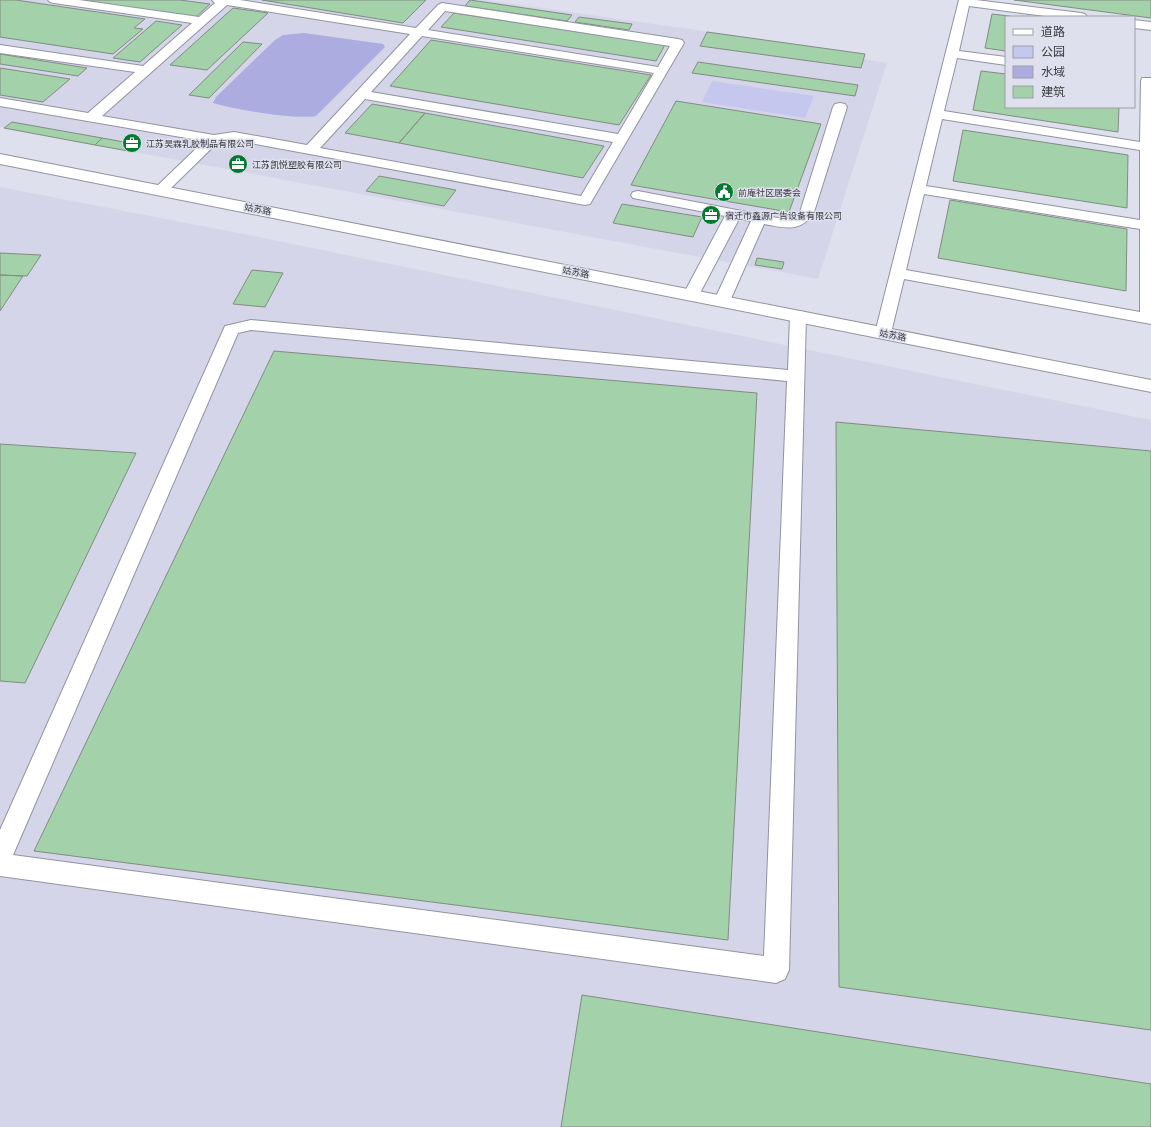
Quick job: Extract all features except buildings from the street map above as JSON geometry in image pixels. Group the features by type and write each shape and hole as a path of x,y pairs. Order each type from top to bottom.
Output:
{"street":[{"name":"姑苏路","path":"0,159 1151,386"}],"lane":[{"path":"54,0 201,21"},
{"path":"91,118 201,21 221,0 662,70"},
{"path":"883,333 965,1 1074,16"},
{"path":"0,102 214,139 234,136 585,201 678,43 442,7 310,150"},
{"path":"1135,24 1151,26"},
{"path":"0,49 145,70"},
{"path":"952,54 1005,61"},
{"path":"898,273 1150,319 1149,147 1144,81"},
{"path":"361,94 622,139"},
{"path":"638,195 759,219 791,224 800,222 807,212 840,107"},
{"path":"937,114 1149,147"},
{"path":"161,190 214,139"},
{"path":"919,189 1150,226"},
{"path":"691,295 734,214"},
{"path":"722,301 759,219"},
{"path":"0,865 776,970 798,316"},
{"path":"0,857 231,330 251,325 796,376"}],"shaded area":[{"path":"0,0 486,0 865,54 863,59 887,63 818,279 0,127"},
{"path":"0,187 254,236 1151,420 1151,1127 0,1127"}],"green space":[{"path":"712,81 814,96 805,118 702,102"}],"water":[{"path":"304,33 383,44 385,47 316,116 307,117 280,115 249,111 213,103 216,97 275,40 283,35"}],"place":[{"name":"江苏昊霖乳胶制品有限公司","path":"132,143"},
{"name":"江苏凯悦塑胶有限公司","path":"238,164"},
{"name":"前庵社区居委会","path":"724,192"},
{"name":"宿迁市鑫源广告设备有限公司","path":"711,215"}]}
